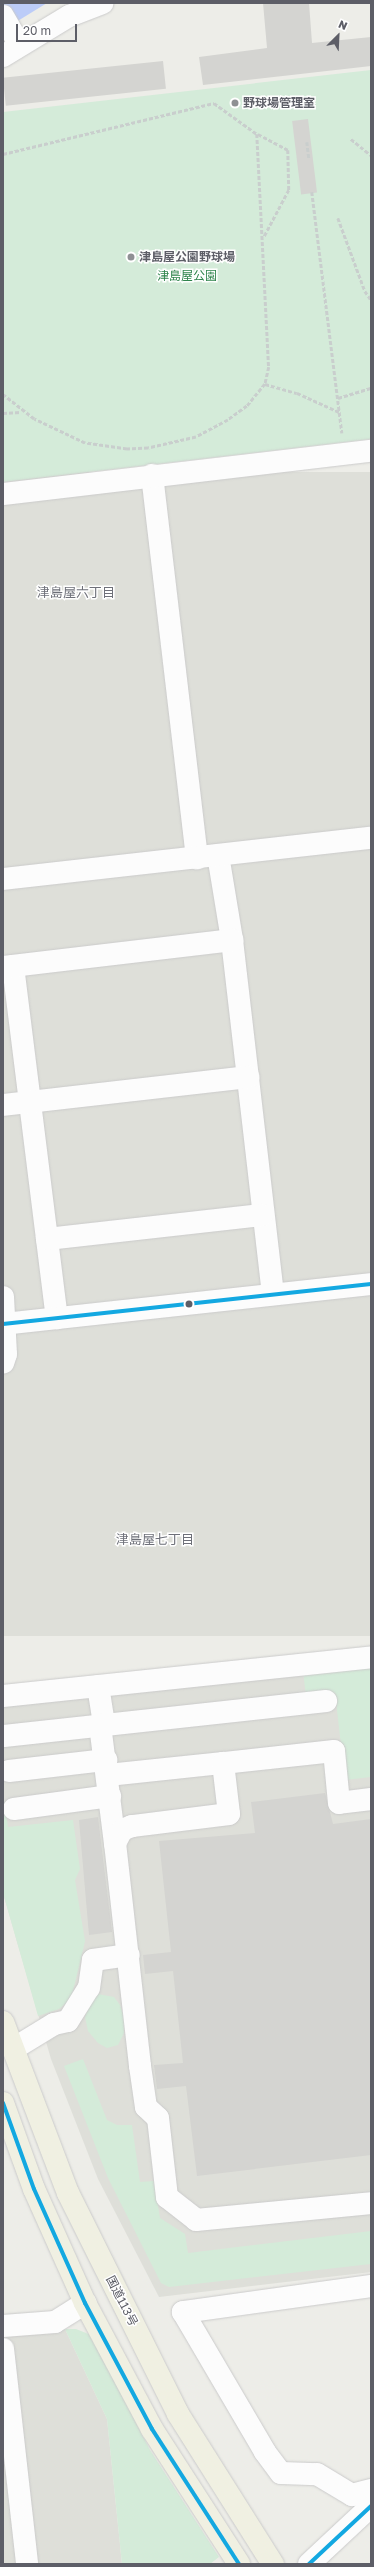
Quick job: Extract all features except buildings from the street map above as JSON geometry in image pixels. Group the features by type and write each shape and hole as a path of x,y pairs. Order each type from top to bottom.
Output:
{"highway":[{"name":"国道113号","path":"3,2022 68,2193 178,2414 273,2564"},
{"path":"3,2103 34,2189 85,2303 152,2429 239,2564"}],"street":[{"path":"3,16 11,50 69,16 104,3"},
{"path":"3,494 371,450"},
{"path":"152,475 208,857 232,940 262,1215 273,1294"},
{"path":"3,879 371,838"},
{"path":"57,1318 30,1101 8,966 232,940"},
{"path":"3,1105 248,1077"},
{"path":"47,1239 262,1215"},
{"path":"4,1323 371,1284"},
{"path":"3,1297 6,1354 3,1363"},
{"path":"3,1696 371,1657"},
{"path":"98,1686 143,2087 146,2107 158,2118 167,2197 196,2220 371,2203"},
{"path":"4,1736 326,1701"},
{"path":"9,1772 108,1777 334,1751 339,1803 371,1800"},
{"path":"115,1843 122,1830 132,1826 229,1814 223,1763"},
{"path":"14,1809 108,1777"},
{"path":"13,2049 54,2024 68,2021 89,1988 93,1960 129,1955"},
{"path":"371,2286 183,2312 265,2452 281,2473 317,2474 352,2495 371,2490"},
{"path":"3,2326 55,2322 85,2303"},
{"path":"3,2349 27,2564"},
{"path":"309,2564 371,2506"}],"path":[{"path":"3,154 214,103 257,134 288,150 289,190 263,238"},
{"path":"3,395 22,412 65,435 85,443 127,449 148,448 172,444 213,429 247,406 265,384 269,367 257,134"},
{"path":"351,139 371,155"},
{"path":"307,142 309,159"},
{"path":"312,192 345,454"},
{"path":"338,218 365,291 371,300"},
{"path":"265,384 297,393 339,412"},
{"path":"338,398 371,388"},
{"path":"3,412 22,412"}],"shaded area":[{"path":"3,472 371,472 371,1636 3,1636"},
{"path":"371,1664 371,2272 159,2297 98,2179 51,2059 3,1893 3,1706"},
{"path":"65,2329 107,2419 122,2564 3,2564 3,2337"}],"green space":[{"name":"津島屋公園","path":"371,70 371,439 3,482 3,112"},
{"path":"371,1664 371,1777 345,1780 335,1693 306,1696 303,1671"},
{"path":"3,1792 8,1827 73,1820 80,1869 75,1880 85,1941 71,1999 59,2009 38,2016 3,1893"},
{"path":"98,1994 114,1997 120,2005 124,2017 124,2033 118,2045 107,2048 98,2043 88,2031 85,2017 89,2004"},
{"path":"83,2059 107,2120 117,2125 132,2125 140,2182 154,2181 160,2218 185,2234 188,2253 371,2231 371,2264 169,2287 161,2283 108,2178 64,2066"},
{"path":"65,2329 76,2329 91,2335 150,2450 219,2557 210,2564 122,2564 107,2419"}],"water":[{"path":"3,3 47,3 3,30"}],"transit line":[{"path":"3,1324 371,1284"},
{"path":"3,2103 34,2189 85,2303 152,2429 239,2564"},
{"path":"309,2564 371,2506"}],"place":[{"name":"野球場管理室","path":"235,103"},
{"name":"津島屋公園野球場","path":"131,257"}],"district":[{"name":"津島屋六丁目","path":"76,592"},
{"name":"津島屋七丁目","path":"155,1539"}]}
